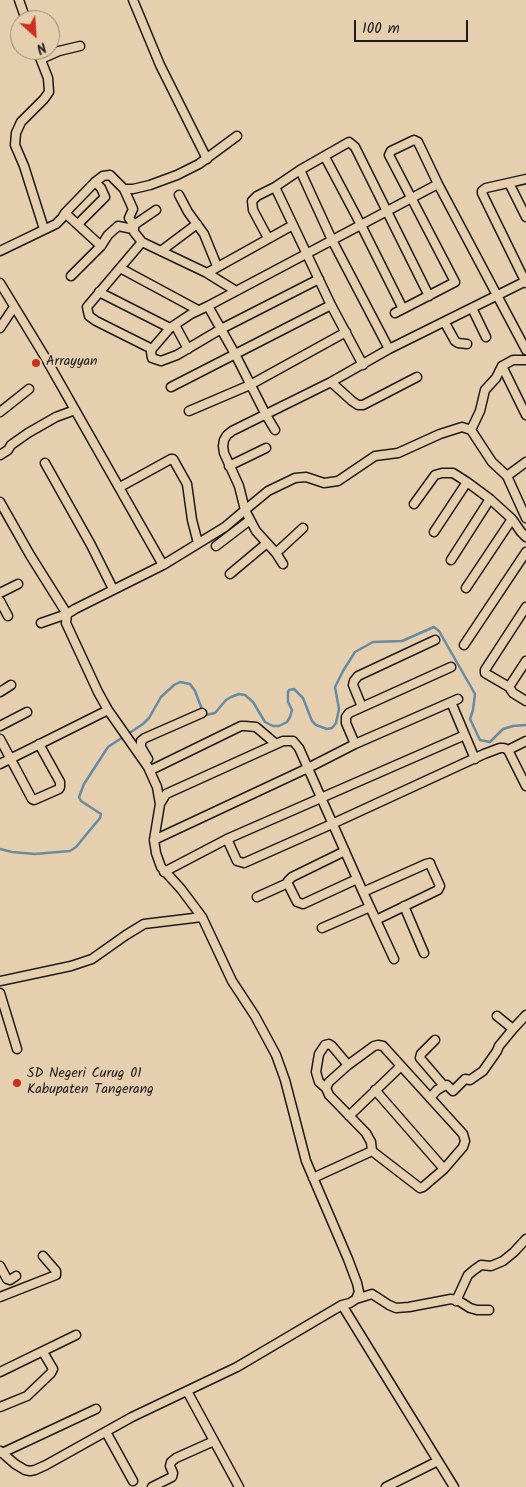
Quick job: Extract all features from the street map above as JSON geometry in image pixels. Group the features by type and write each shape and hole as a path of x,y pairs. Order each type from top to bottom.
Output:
{"street":[{"path":"134,0 160,65 207,159"},
{"path":"60,51 80,46"},
{"path":"41,60 48,78 49,92 21,122 16,133 15,145 24,166 44,229"},
{"path":"124,189 150,185 177,175 207,159 237,136"},
{"path":"395,313 458,281 411,199 389,155 391,151 416,140 420,144 438,184 526,350"},
{"path":"268,238 254,210 252,201 257,196 276,187 300,170 349,142 354,145 429,296"},
{"path":"325,157 403,309"},
{"path":"300,170 332,240 389,350"},
{"path":"0,251 56,224 101,176 108,174 124,189 133,209 129,218 142,242 207,273 236,291"},
{"path":"283,564 276,553 256,531 245,510 239,486 224,453 223,446 227,435 389,350 526,282 482,191 486,188 526,179"},
{"path":"78,224 105,196 95,182"},
{"path":"319,279 221,329 177,355 160,361 152,358 152,349 173,327 198,310 438,184"},
{"path":"509,184 526,217"},
{"path":"276,187 331,305 363,365"},
{"path":"179,196 204,234 217,266"},
{"path":"72,276 118,226 133,227 156,210"},
{"path":"65,213 101,246"},
{"path":"161,251 197,224"},
{"path":"207,273 294,225"},
{"path":"142,242 87,307 89,316 96,321 152,349"},
{"path":"120,268 198,310"},
{"path":"0,283 45,357 163,565"},
{"path":"99,292 173,327 188,349"},
{"path":"171,387 331,305"},
{"path":"208,306 275,430"},
{"path":"0,328 14,307"},
{"path":"472,308 486,337"},
{"path":"445,323 455,341 467,344"},
{"path":"189,411 250,385 346,332"},
{"path":"471,430 480,411 485,390 496,378 502,366 513,360 526,360"},
{"path":"502,366 523,404 526,415"},
{"path":"331,382 352,402 363,405 417,376"},
{"path":"0,412 29,389"},
{"path":"0,454 8,450 11,445 28,433 56,417 75,410"},
{"path":"41,623 67,614 163,565 225,527 268,491 295,478 306,477 324,483 338,481 375,456 398,453 462,427 471,430 492,462 507,476 526,518"},
{"path":"229,466 266,448"},
{"path":"120,488 173,459 187,484 192,520 198,543"},
{"path":"507,476 526,462"},
{"path":"45,463 91,545 113,589"},
{"path":"414,504 435,475 453,473 490,499 512,519 526,537"},
{"path":"434,532 467,482"},
{"path":"451,560 490,499"},
{"path":"0,502 30,556 67,614 66,624 98,692 108,710 148,767 157,787 160,804 154,840 157,858 164,872 181,889 202,917 232,981 276,1055 285,1080 306,1160 357,1283 359,1292 356,1299"},
{"path":"466,588 512,519"},
{"path":"216,546 250,520"},
{"path":"276,553 303,528"},
{"path":"230,574 267,544"},
{"path":"464,645 526,552"},
{"path":"0,593 18,584"},
{"path":"0,601 8,616"},
{"path":"526,607 485,670 485,673 509,687 513,693 526,701"},
{"path":"362,707 353,684 358,676 436,640"},
{"path":"509,687 526,661"},
{"path":"355,744 346,723 346,717 349,713 451,667"},
{"path":"0,692 11,685"},
{"path":"154,840 355,744 454,701 475,759"},
{"path":"0,764 108,710"},
{"path":"0,726 27,712"},
{"path":"166,794 141,747 141,741 150,735 202,712"},
{"path":"153,769 241,726 250,725 256,727 276,744"},
{"path":"164,872 227,839 465,735"},
{"path":"0,739 33,800 60,787 60,782 39,744"},
{"path":"160,804 166,794 282,741 289,740 297,744 394,959"},
{"path":"508,750 526,741"},
{"path":"227,839 237,861 244,863 500,748 508,750 526,786"},
{"path":"257,897 288,882 292,877 345,851"},
{"path":"363,892 430,863 439,889 376,920"},
{"path":"288,882 298,902 304,904 357,880"},
{"path":"404,906 424,953"},
{"path":"322,928 370,907"},
{"path":"0,981 71,966 92,959 126,934 144,924 202,917"},
{"path":"0,993 17,1049"},
{"path":"435,1040 421,1054 420,1058 444,1086 447,1085 453,1091 464,1079 470,1080 483,1071 499,1046 526,1015"},
{"path":"496,1016 513,1029"},
{"path":"326,1088 329,1082 348,1065 374,1046 383,1046 465,1138 463,1147 444,1169 423,1187 418,1187 372,1152 371,1142 366,1133 329,1095 326,1088 319,1082 316,1072 319,1054 325,1045 329,1044 348,1065"},
{"path":"349,1116 401,1066"},
{"path":"430,1098 437,1090 444,1086"},
{"path":"375,1090 444,1169"},
{"path":"313,1178 372,1152"},
{"path":"456,1300 468,1275 481,1265 491,1266 503,1261 526,1239"},
{"path":"0,1297 56,1275 56,1271 43,1256"},
{"path":"0,1266 7,1279 10,1280 16,1276"},
{"path":"96,1409 1,1452 15,1464 30,1471 46,1465 132,1417 237,1367 342,1306 372,1294 396,1308 409,1308 447,1299 456,1300 477,1310 490,1310"},
{"path":"342,1306 454,1487"},
{"path":"0,1372 76,1335"},
{"path":"0,1407 27,1396 51,1373 53,1369 43,1352"},
{"path":"187,1391 239,1487"},
{"path":"106,1432 133,1481"},
{"path":"152,1487 172,1477 173,1473 170,1466 171,1462 176,1458 214,1441"},
{"path":"386,1487 438,1461"}],"waterway":[{"path":"0,849 35,854 70,851 76,847 100,818 101,814 81,801 79,797 84,784 108,747 143,724 149,718 161,697 180,682 190,684 206,715 215,713 226,700 239,694 245,695 253,702 265,722 273,726 279,726 287,722 290,717 292,710 288,702 288,692 294,689 303,698 312,721 316,725 327,729 332,728 336,723 339,709 335,687 355,652 373,642 402,641 434,627 439,631 475,694 470,719 480,740 490,742 503,729 526,725"}],"place":[{"name":"Arrayyan","path":"36,363"},
{"name":"SD Negeri Curug 01 Kabupaten Tangerang","path":"17,1083"}]}
